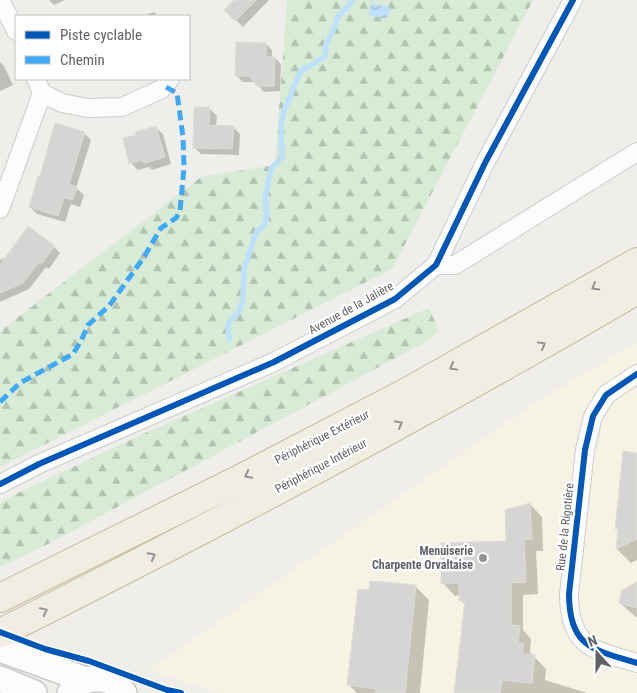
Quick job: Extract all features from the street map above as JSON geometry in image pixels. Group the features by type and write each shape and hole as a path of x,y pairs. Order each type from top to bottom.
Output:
{"highway":[{"name":"Périphérique Extérieur","path":"0,598 242,478 410,391 637,262"},
{"name":"Périphérique Intérieur","path":"0,633 108,579 356,448 637,290"},
{"path":"579,324 625,316 637,310"}],"main road":[{"path":"0,649 66,672 78,687 95,678 110,681 117,685 124,693"},
{"path":"0,679 34,693"}],"street":[{"path":"0,0 15,29"},
{"name":"Avenue de la Jalière","path":"0,484 39,464 274,362 395,299 436,265 485,164 572,0"},
{"path":"0,209 39,86 62,104 87,108 122,108 162,89 169,80"},
{"path":"436,265 455,265 637,152"},
{"name":"Rue de la Rigotière","path":"637,374 606,395 594,416 585,450 569,594 569,612 574,628 583,640 596,651 637,663"}],"shaded area":[{"path":"637,342 637,693 220,693 149,670 535,403"}],"green space":[{"path":"287,0 533,0 392,269 0,467 0,331 201,177 275,165"},
{"path":"429,308 439,331 422,344 48,544 0,567 0,503 143,434"}],"water":[{"path":"372,3 392,8 386,19 368,15"}],"building":[{"path":"234,0 256,0 235,21 224,10"},
{"path":"236,42 266,43 266,57 275,57 274,86 257,86 249,76 235,76"},
{"path":"194,107 210,107 209,125 234,126 232,149 193,148"},
{"path":"55,123 85,132 69,184 77,187 73,200 64,198 58,216 29,207"},
{"path":"156,126 165,157 144,163 143,160 129,164 123,138 136,135 135,132"},
{"path":"28,226 55,246 42,263 39,262 23,283 0,293 0,265"},
{"path":"623,451 637,453 637,539 616,549 618,529 615,529"},
{"path":"530,503 532,539 524,539 526,582 511,583 511,625 520,626 518,643 524,644 522,654 535,655 532,683 502,680 500,693 454,693 465,601 459,601 459,583 441,584 441,543 506,541 505,510"},
{"path":"370,581 416,585 405,693 376,693 376,689 347,685 358,589 369,590"},
{"path":"637,582 637,608 619,603 622,590"}],"waterway":[{"path":"229,339 228,324 240,310 243,297 244,269 256,233 265,224 267,214 265,198 271,169 282,157 281,125 284,111 301,70 325,56 326,44 338,16 348,7 352,0"}],"marked path":[{"path":"0,402 20,383 73,354 88,325 109,306 144,257 161,228 176,218 180,211 184,167 183,137 177,93 164,86"}],"cycle path":[{"path":"0,484 39,464 274,362 395,299 436,265 485,163 573,0"},
{"path":"637,374 606,395 593,416 585,450 569,594 573,625 586,644 608,654 637,663"},
{"path":"0,632 45,649 89,661 167,690 181,693"}],"place":[{"name":"Menuiserie Charpente Orvaltaise","path":"483,558"}]}
